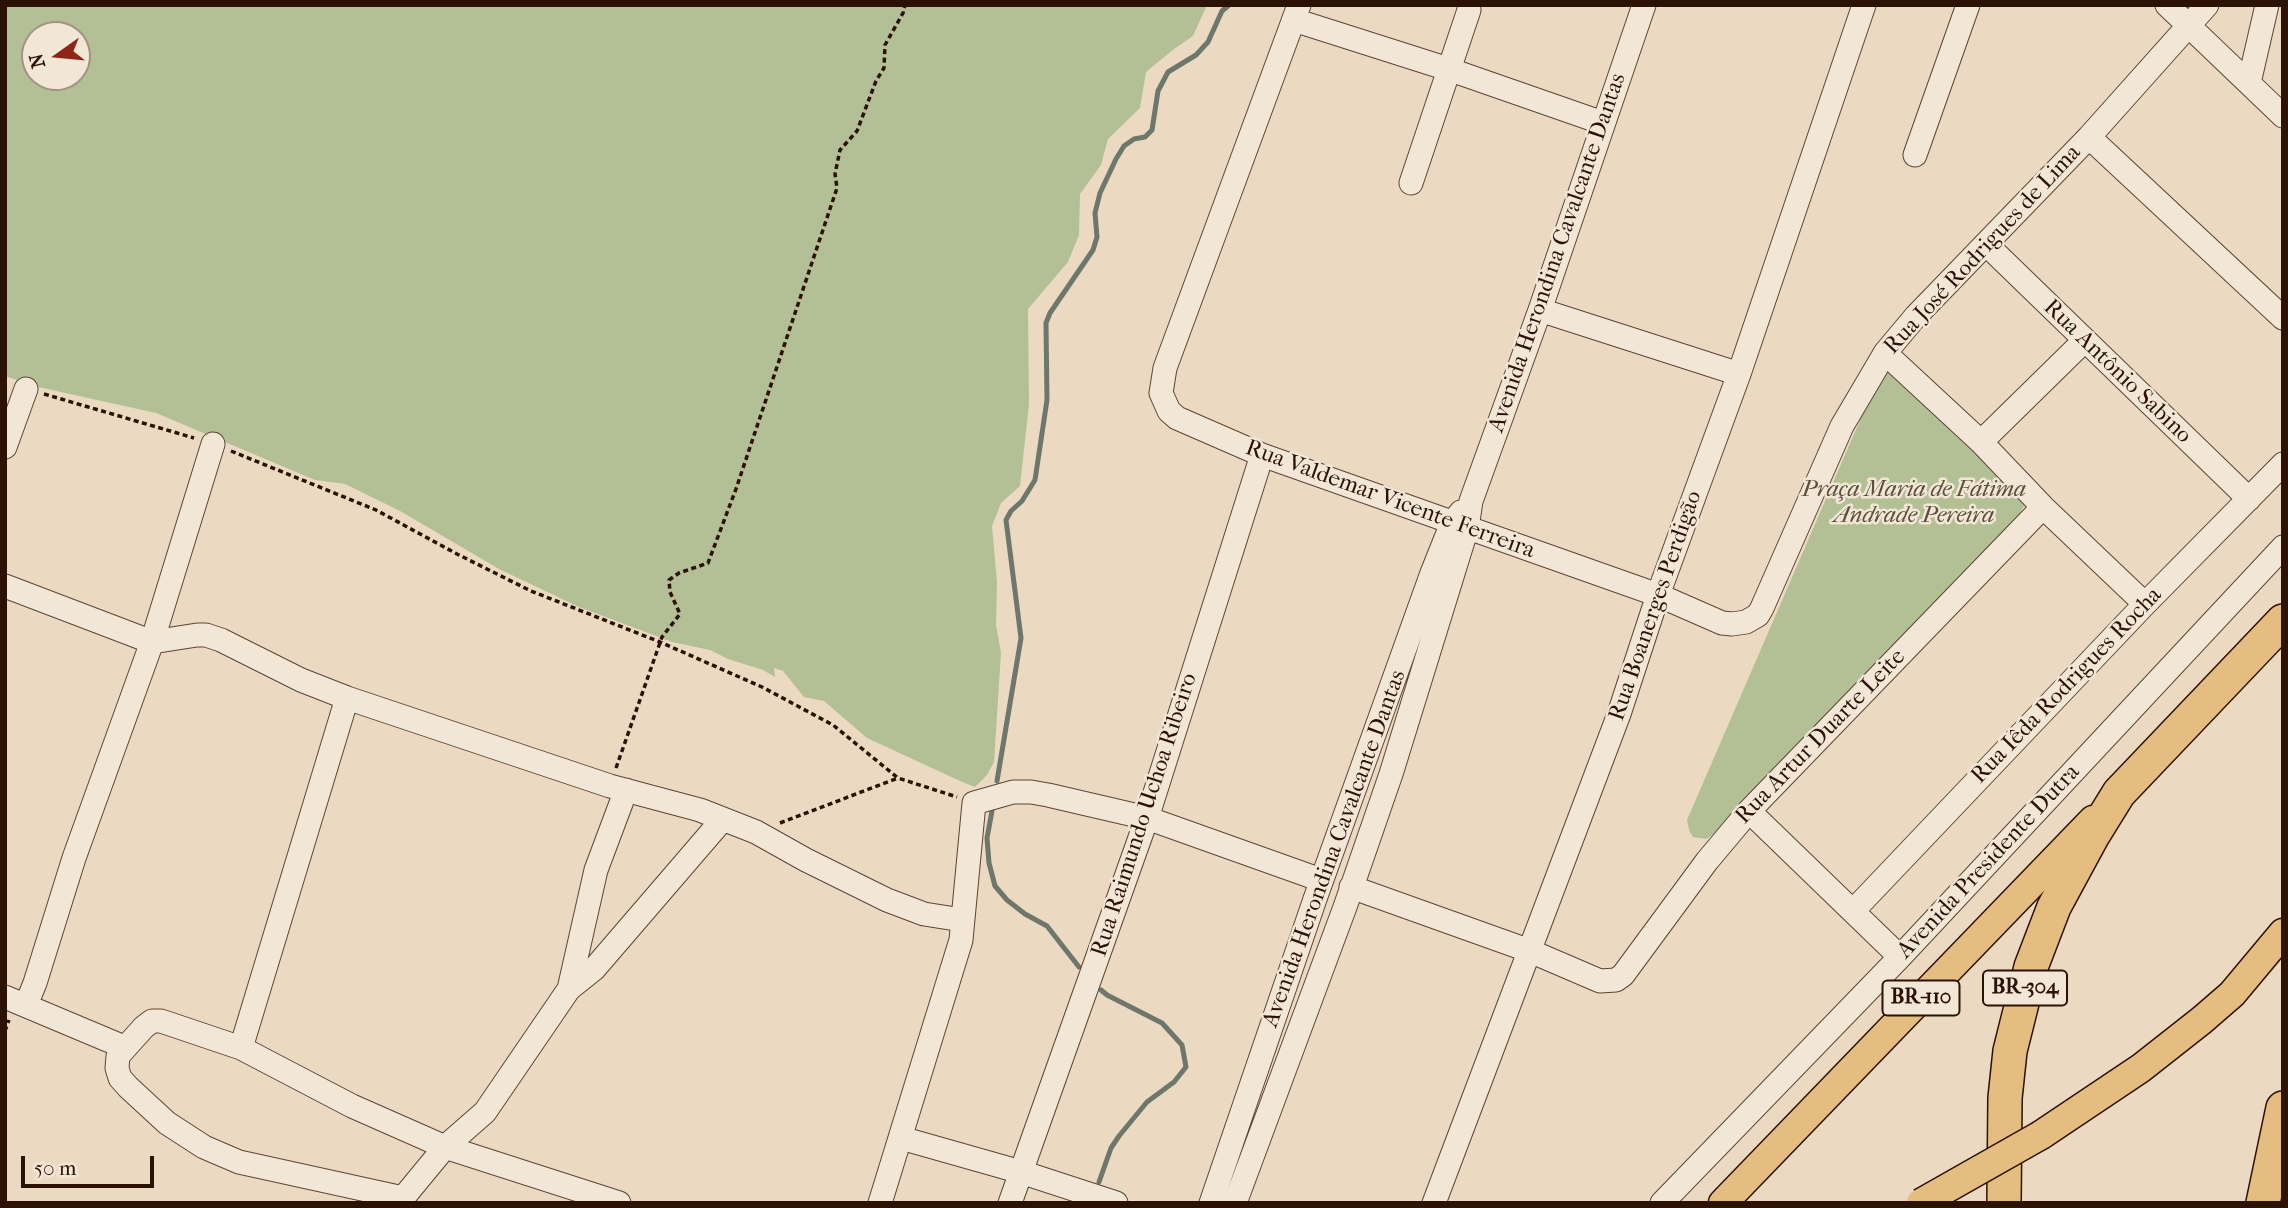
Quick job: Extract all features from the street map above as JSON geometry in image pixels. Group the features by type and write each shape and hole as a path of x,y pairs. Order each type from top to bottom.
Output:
{"highway":[{"name":"BR-110","path":"2119,793 2283,621"},
{"name":"BR-304","path":"2004,1203 2005,1098 2010,1051 2031,967 2054,907 2119,793"},
{"path":"2263,1203 2283,1108"}],"main road":[{"name":"Avenida Presidente Dutra","path":"1723,1203 2119,793"},
{"path":"1921,1203 2041,1135 2141,1068 2232,994 2283,933"}],"street":[{"name":"Avenida Herondina Cavalcante Dantas","path":"1211,1203 1318,889 1432,573 1460,526 1471,501 1644,5"},
{"name":"Rua Boanerges Perdigão","path":"1434,1203 1619,714 1658,595 1739,374 1864,5"},
{"path":"1915,155 1968,5"},
{"path":"2167,5 2283,116"},
{"name":"Rua José Rodrigues de Lima","path":"1658,595 1723,623 1746,622 1758,615 1842,426 1885,353 1916,316 2089,137 2207,5"},
{"path":"2249,83 2267,5"},
{"path":"1411,183 1469,9"},
{"path":"1296,13 1603,123"},
{"name":"Rua Valdemar Vicente Ferreira","path":"1296,13 1165,368 1161,393 1169,411 1177,418 1262,455 1658,595"},
{"path":"2089,137 2283,318"},
{"name":"Rua Antônio Sabino","path":"1987,245 2249,499"},
{"path":"1539,310 1739,374"},
{"path":"1981,442 2084,341"},
{"path":"1885,353 1981,442 2043,507 2145,604"},
{"path":"5,447 26,389"},
{"path":"124,1047 15,1001 35,983 74,858 152,642 213,444"},
{"name":"Rua Raimundo Uchoa Ribeiro","path":"1010,1203 1147,818 1262,455"},
{"name":"Rua Iêda Rodrigues Rocha","path":"1853,911 2145,604 2283,464"},
{"name":"Rua Artur Duarte Leite","path":"1530,951 1600,981 1616,980 1623,975 1707,861 1749,811 2043,507"},
{"name":"Avenida Herondina Cavalcante Dantas","path":"1235,1203 1348,897 1419,690 1460,526"},
{"name":"Avenida Presidente Dutra","path":"1662,1203 1900,957 2283,547"},
{"path":"5,586 152,642 197,635 213,637 300,680 347,698 618,788 700,810 756,832 887,900 924,914 962,920"},
{"path":"240,1048 347,698"},
{"path":"569,989 618,788"},
{"path":"880,1203 961,940 974,803 998,795 1031,792 1147,818 1318,889 1530,951"},
{"path":"1749,811 1900,957"},
{"path":"619,1203 445,1147 352,1106 240,1048 161,1021 152,1021 144,1027 118,1056 120,1078 167,1123 204,1147 239,1162 402,1200 445,1147 485,1112 569,989 594,969 723,819"},
{"path":"901,1138 1021,1172 1116,1203"}],"path":[{"path":"618,788 660,642 680,614 670,592 669,580 679,573 708,563 736,489 837,188 835,174 840,150 857,131 876,81 884,68 885,45 905,5"},
{"path":"26,389 213,444 376,510 531,591 660,642 762,687 833,725 898,778 974,803"},
{"path":"756,832 898,778"}],"green space":[{"path":"5,5 1207,5 1193,36 1146,72 1140,108 1108,139 1101,165 1080,194 1079,235 1068,262 1028,309 1029,404 1020,486 1001,503 992,526 997,582 996,625 1001,653 994,762 987,775 975,787 867,738 824,701 804,697 783,671 774,668 775,677 710,650 672,642 579,607 499,569 400,511 345,484 315,480 156,413 38,387 5,376"},
{"name":"Praça Maria de Fátima Andrade Pereira","path":"1887,366 2026,502 2020,513 1711,836 1706,839 1693,837 1687,820 1883,367"}],"waterway":[{"path":"997,781 1021,638 1006,520 1035,480 1047,400 1046,323 1093,250 1097,237 1095,213 1100,193 1116,159 1124,146 1134,139 1145,137 1152,130 1158,91 1168,72 1196,55 1208,42 1222,11 1229,5"},
{"path":"992,811 987,838 989,863 995,886 1025,914 1047,926 1079,967"},
{"path":"1099,1182 1111,1148 1119,1136 1147,1102 1174,1082 1186,1067 1182,1045 1162,1023 1101,990"}]}
